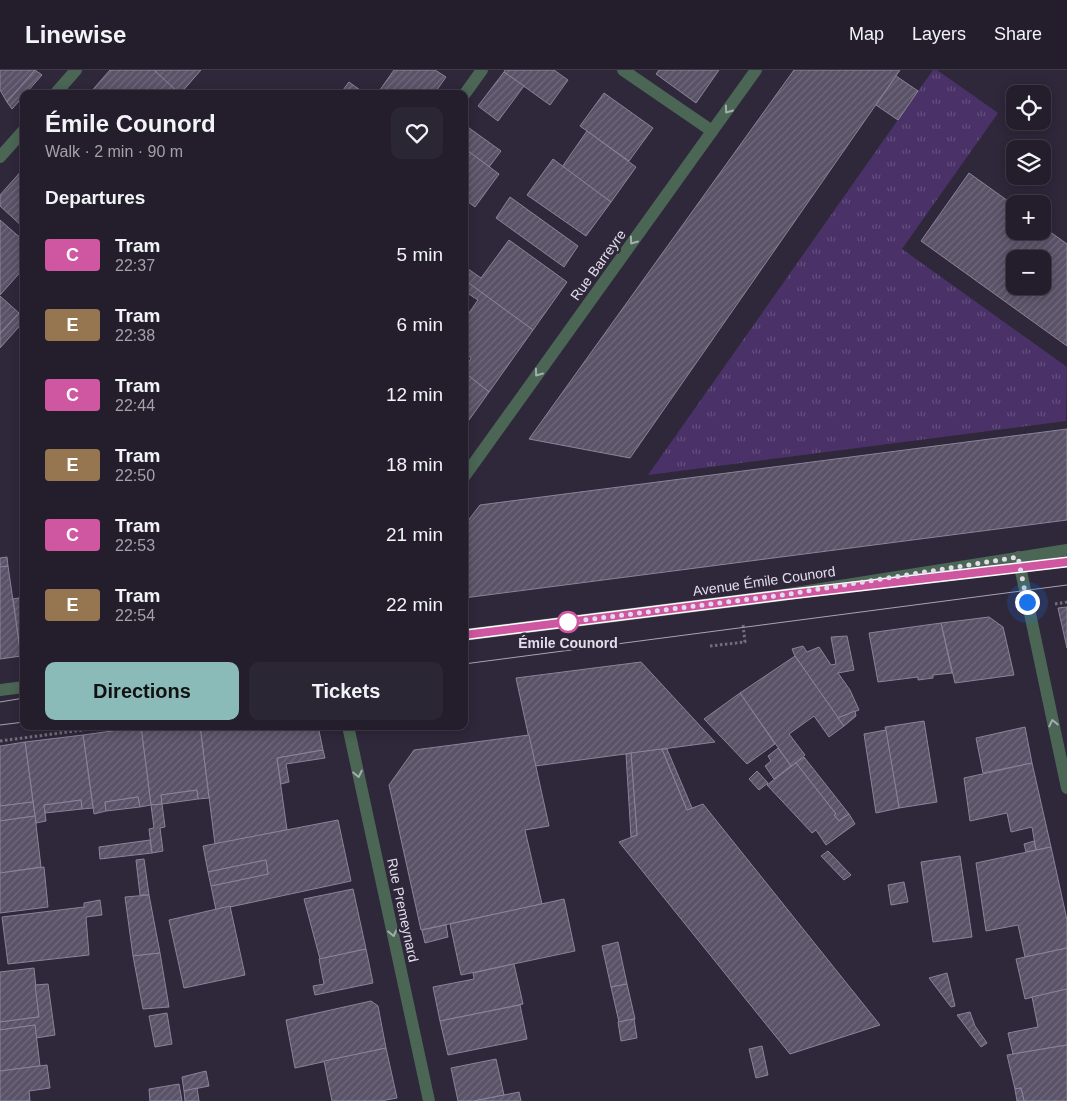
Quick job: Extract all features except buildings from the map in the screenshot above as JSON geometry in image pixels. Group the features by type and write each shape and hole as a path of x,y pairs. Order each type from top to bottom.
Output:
{"street":[{"path":"59,90 76,70"},
{"path":"468,90 482,70"},
{"path":"623,70 712,131"},
{"name":"Rue Barreyre","path":"468,471 756,70"},
{"path":"0,157 20,134"},
{"name":"Avenue Émile Counord","path":"468,634 783,595 1067,550"},
{"path":"1018,557 1067,788"},
{"path":"0,690 20,688"},
{"name":"Rue Premeynard","path":"349,730 429,1101"}],"path":[{"path":"0,741 83,730"}],"green space":[{"path":"933,70 937,70 998,113 902,249 1067,367 1066,421 648,475"}],"tram line":[{"path":"468,635 1067,562"},
{"name":"C","path":"468,634 1067,562"},
{"path":"468,663 1067,585"},
{"path":"0,702 20,699"},
{"path":"0,725 20,722"}],"place":[{"name":"Émile Counord","path":"568,622"}],"route":[{"path":"568,622 783,595 1018,557 1027,602"}]}
